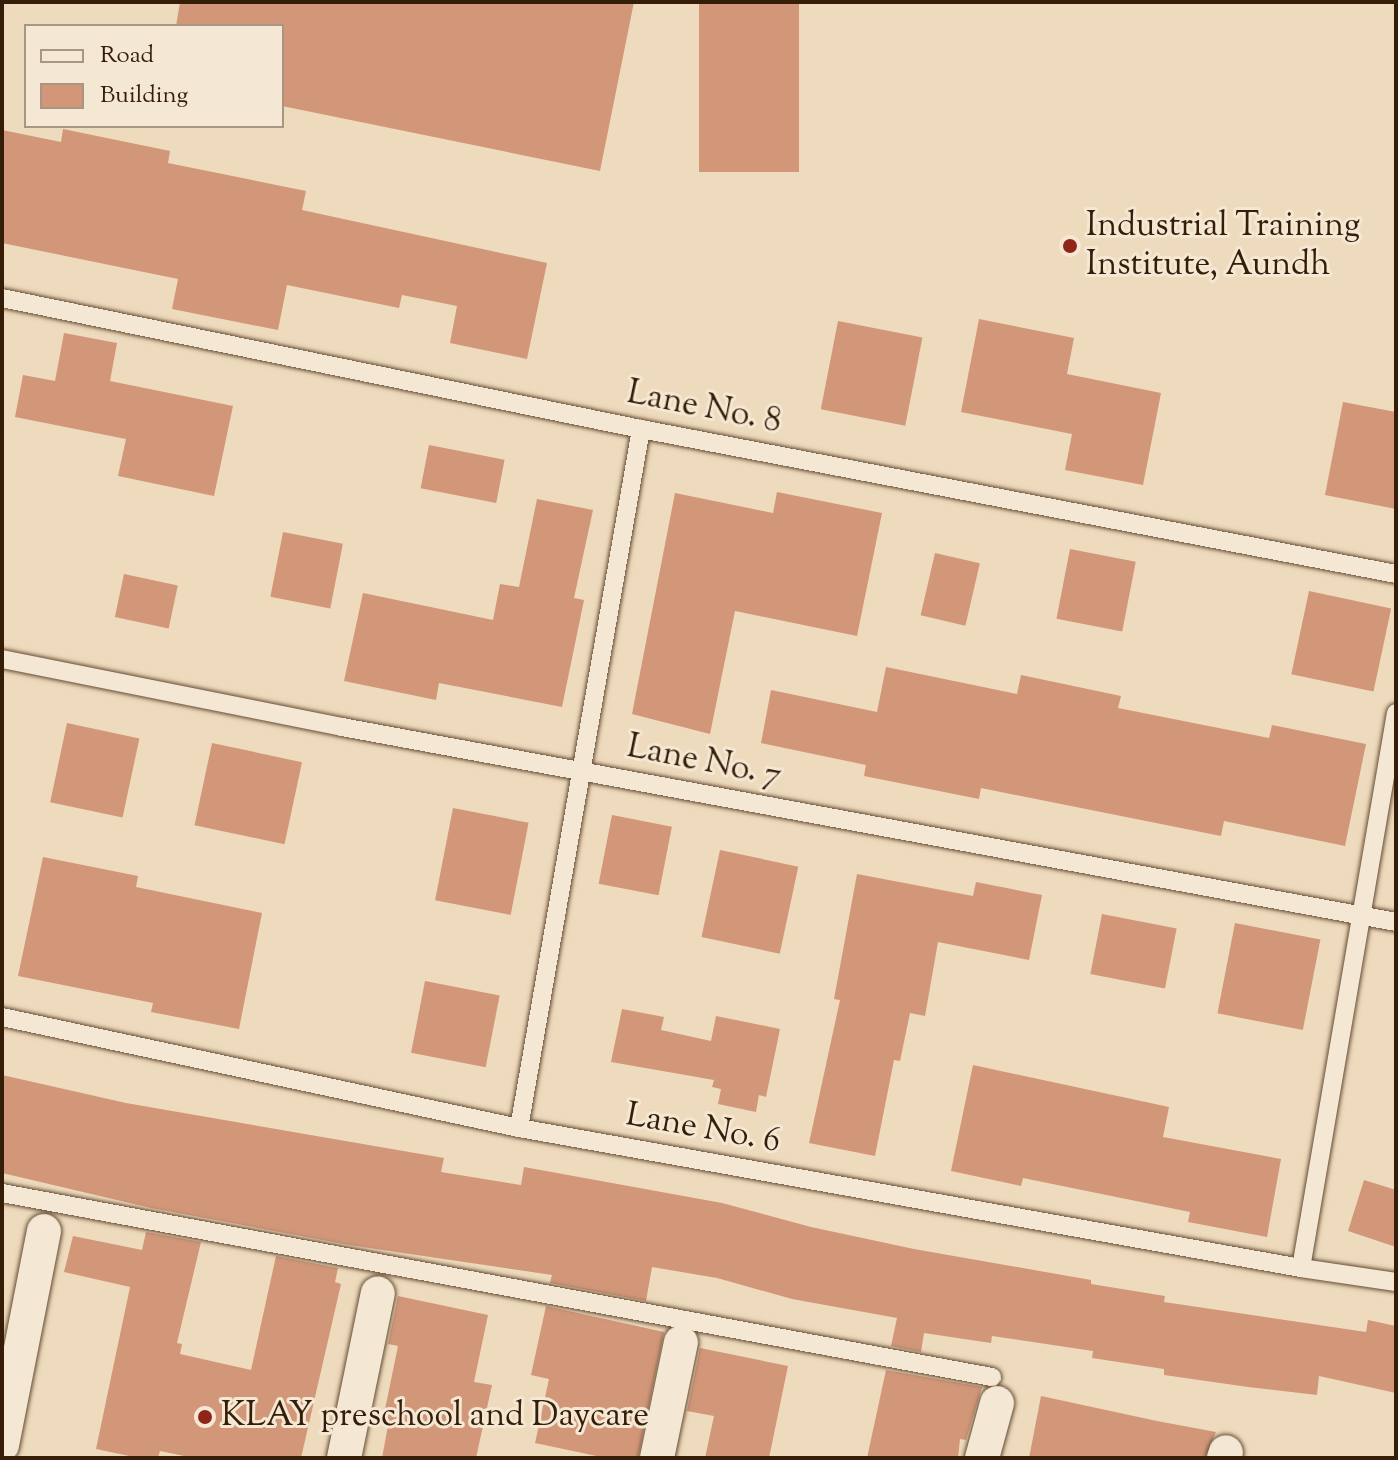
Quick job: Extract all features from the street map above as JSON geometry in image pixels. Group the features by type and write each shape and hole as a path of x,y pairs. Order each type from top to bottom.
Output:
{"street":[{"path":"2,1445 44,1231"},
{"path":"344,1458 378,1293"},
{"path":"657,1458 681,1342"},
{"path":"982,1458 994,1390"}],"lane":[{"name":"Lane No. 8","path":"2,298 641,429 1396,574"},
{"path":"519,1128 641,429"},
{"name":"Lane No. 7","path":"2,659 581,771 1396,922"},
{"path":"1301,1268 1396,713"},
{"name":"Lane No. 6","path":"2,1017 519,1128 1301,1268 1396,1282"},
{"path":"2,1193 994,1390"}],"building":[{"path":"180,2 634,2 600,171 284,106 284,24 176,24"},
{"path":"699,2 799,2 799,172 699,172"},
{"path":"63,129 170,151 168,163 306,191 302,210 547,263 527,359 450,343 457,306 402,295 399,308 287,285 278,330 172,309 178,279 2,243 2,130 61,142"},
{"path":"979,319 1074,338 1067,374 1161,393 1143,485 1065,470 1072,434 961,412"},
{"path":"838,321 922,337 905,426 821,409"},
{"path":"64,333 117,343 110,381 233,406 214,496 118,476 126,439 15,417 23,375 55,381"},
{"path":"1343,402 1396,412 1396,509 1325,495"},
{"path":"429,445 505,460 496,503 421,488"},
{"path":"777,492 882,513 857,636 735,611 710,734 632,714 675,493 773,513"},
{"path":"537,499 593,510 574,598 584,600 562,707 439,683 436,700 344,681 363,593 493,620 500,584 519,587"},
{"path":"283,532 343,544 330,608 270,597"},
{"path":"1070,549 1136,562 1122,631 1056,619"},
{"path":"935,553 980,563 965,626 921,615"},
{"path":"124,574 178,585 169,628 115,617"},
{"path":"1309,591 1391,608 1373,692 1291,674"},
{"path":"886,667 1017,694 1021,675 1121,696 1118,708 1269,738 1272,725 1366,744 1345,846 1224,821 1221,836 981,788 979,799 864,776 866,765 761,743 771,690 877,712"},
{"path":"67,723 139,738 123,818 50,802"},
{"path":"212,743 302,762 285,844 195,825"},
{"path":"453,808 529,823 511,915 435,900"},
{"path":"612,815 672,827 659,895 599,884"},
{"path":"720,850 798,867 780,954 701,937"},
{"path":"43,857 138,876 136,887 262,913 239,1029 151,1012 153,1003 18,976"},
{"path":"857,874 973,896 976,882 1042,895 1029,960 938,942 925,1016 910,1013 900,1061 894,1060 875,1156 809,1143 840,1000 834,999"},
{"path":"1102,914 1177,929 1165,988 1090,974"},
{"path":"1235,923 1320,940 1303,1030 1217,1013"},
{"path":"425,981 500,996 486,1067 411,1053"},
{"path":"622,1009 664,1017 661,1030 711,1041 716,1016 780,1029 766,1097 759,1095 756,1112 718,1104 721,1089 712,1087 714,1080 611,1062"},
{"path":"973,1065 1169,1107 1163,1137 1281,1159 1267,1237 1188,1222 1190,1212 1023,1178 1021,1186 951,1171"},
{"path":"2,1075 126,1103 444,1158 441,1172 521,1185 524,1167 722,1203 811,1227 914,1249 1091,1280 1091,1284 1165,1296 1164,1302 1366,1332 1368,1320 1396,1326 1396,1393 1319,1376 1317,1395 1248,1387 1164,1375 1164,1369 1092,1358 1093,1351 992,1336 991,1343 924,1333 921,1352 891,1346 897,1318 792,1299 717,1278 652,1267 646,1301 550,1283 552,1275 349,1245 151,1208 2,1173"},
{"path":"1364,1180 1396,1190 1396,1247 1348,1231"},
{"path":"146,1232 201,1242 177,1343 182,1344 180,1354 251,1370 276,1256 338,1268 335,1282 341,1284 301,1458 194,1458 160,1451 158,1458 139,1458 96,1449 130,1287 64,1272 73,1236 142,1250"},
{"path":"398,1296 488,1315 474,1382 492,1385 476,1458 382,1458 389,1420 383,1419 398,1346 388,1344"},
{"path":"546,1306 664,1332 638,1458 606,1458 535,1443 549,1379 531,1375"},
{"path":"700,1348 788,1366 769,1458 705,1458 714,1416 687,1411"},
{"path":"886,1370 982,1387 966,1440 960,1439 958,1458 867,1458"},
{"path":"1041,1396 1216,1432 1205,1458 1029,1458"}],"place":[{"name":"Industrial Training Institute, Aundh","path":"1070,246"},
{"name":"KLAY preschool and Daycare","path":"205,1417"}]}
